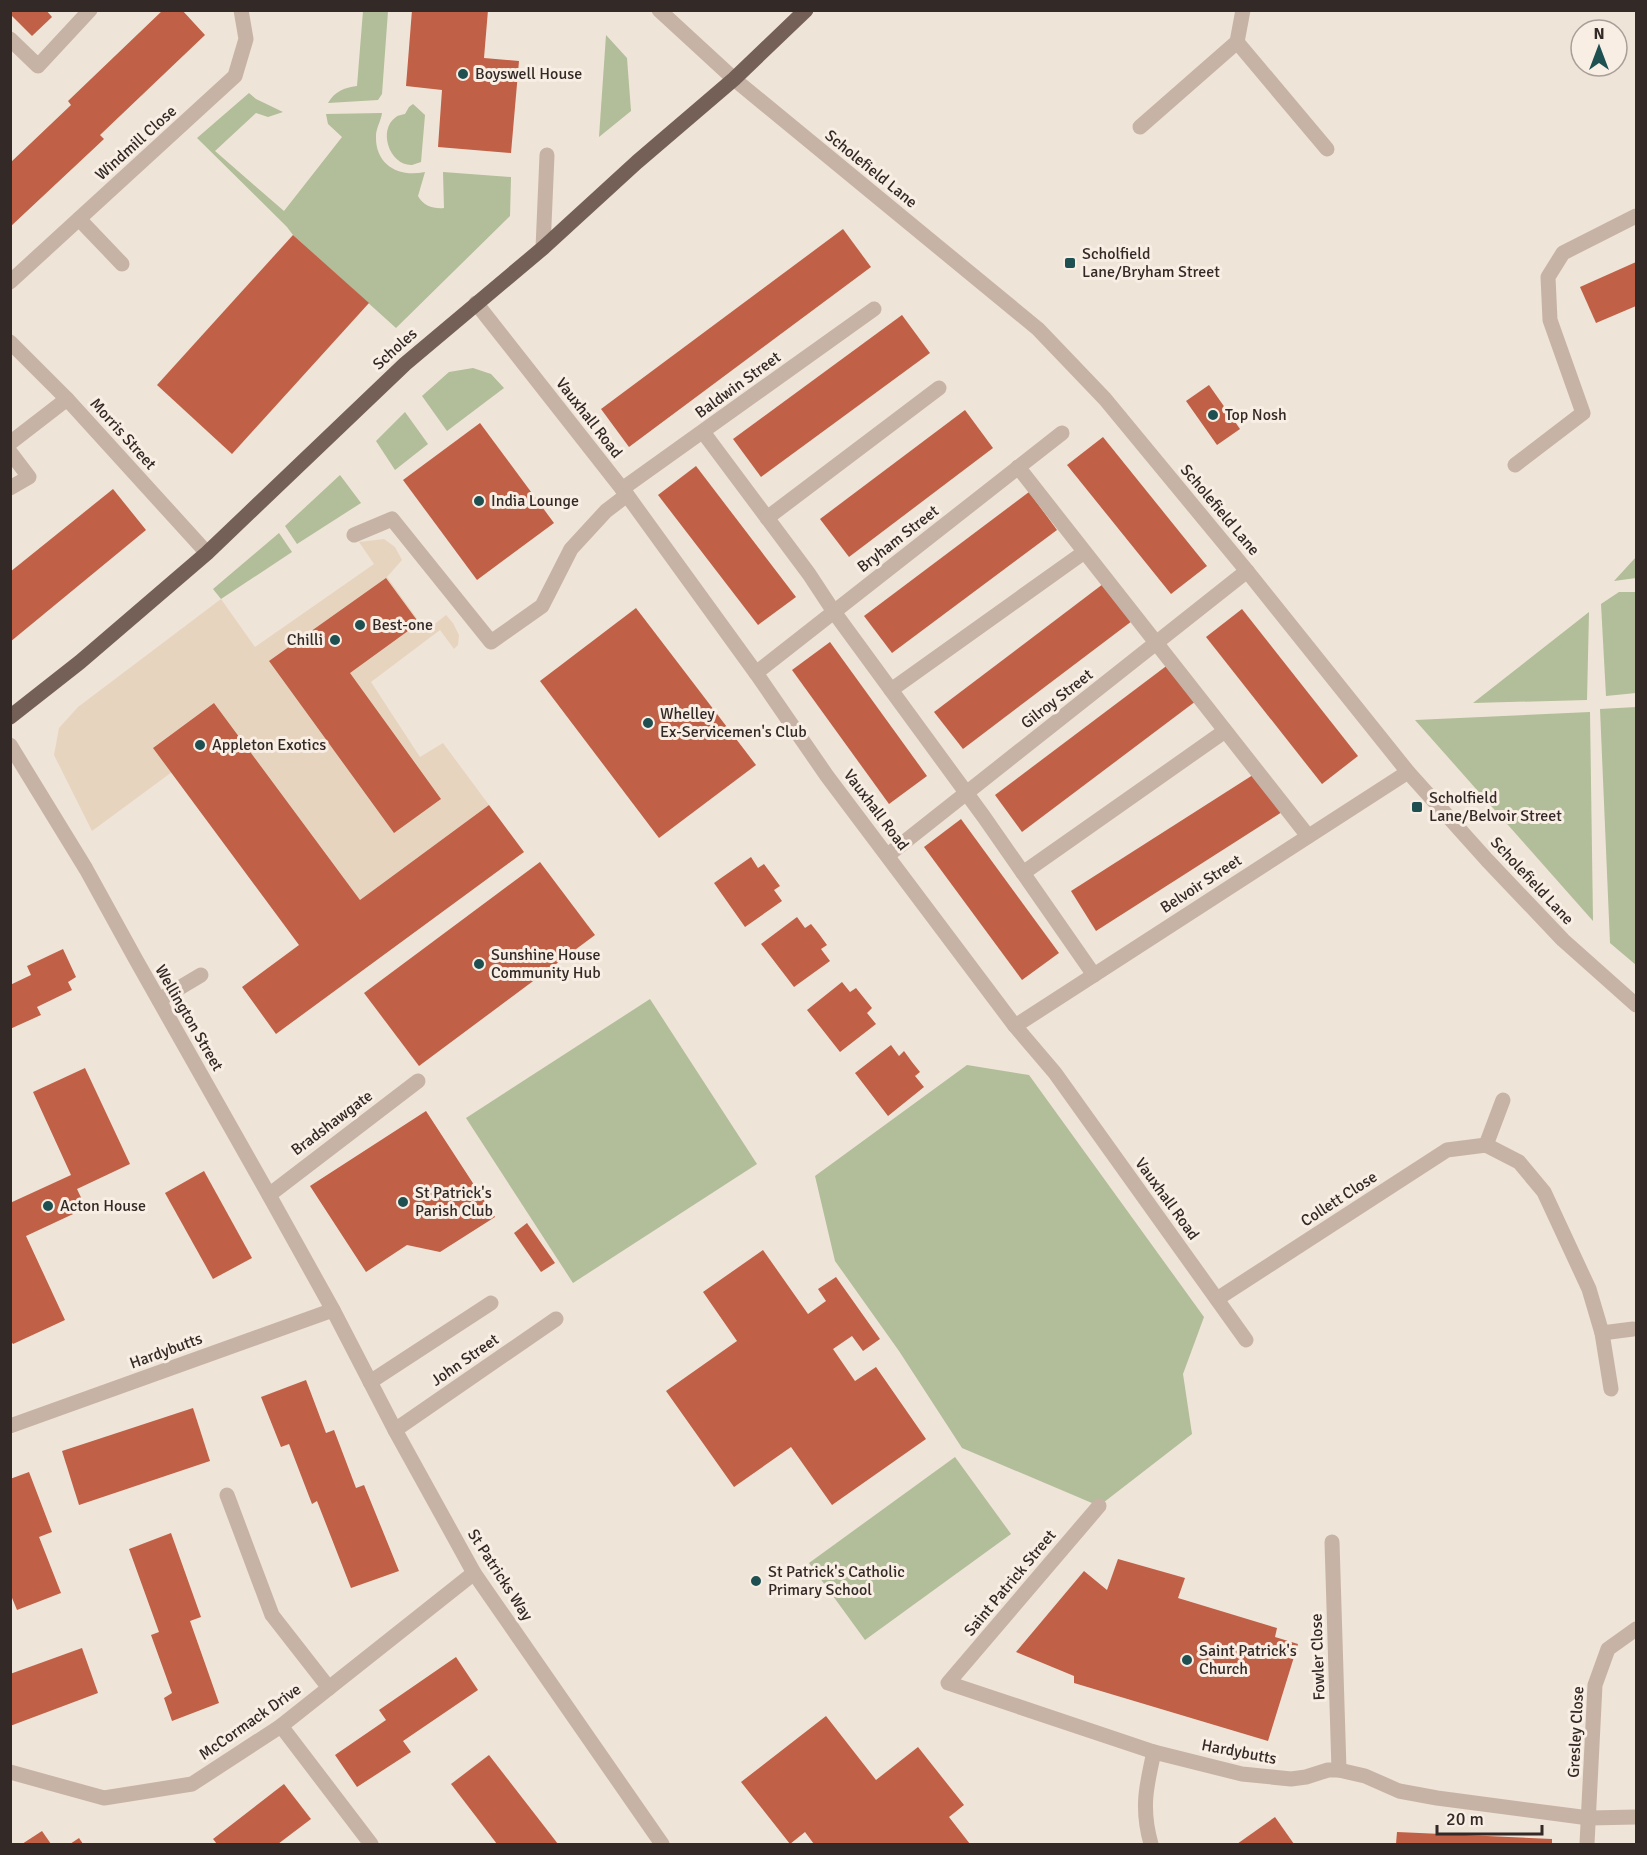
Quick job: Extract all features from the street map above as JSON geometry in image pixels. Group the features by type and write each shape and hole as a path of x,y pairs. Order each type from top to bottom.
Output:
{"main road":[{"name":"Scholes","path":"10,717 107,639 207,553 405,364 543,248 637,162 734,79 806,10"}],"street":[{"path":"10,39 38,66 90,10"},
{"name":"Windmill Close","path":"10,282 235,76 246,39 241,10"},
{"name":"Scholefield Lane","path":"659,10 734,79 1038,328 1105,399 1408,772 1563,940 1636,1005"},
{"path":"1140,127 1237,42 1244,10"},
{"path":"1237,42 1327,150"},
{"path":"543,248 546,155"},
{"path":"1515,465 1583,413 1550,320 1548,277 1563,253 1636,216"},
{"path":"79,219 122,264"},
{"name":"Vauxhall Road","path":"476,303 624,492 756,673 827,776 1015,1026 1055,1073 1246,1340"},
{"name":"Baldwin Street","path":"354,534 393,519 491,642 542,606 571,549 624,492 874,309"},
{"name":"Morris Street","path":"10,342 67,399 207,553"},
{"path":"768,518 939,388"},
{"path":"10,443 67,399"},
{"path":"703,432 967,793 1094,975"},
{"name":"Bryham Street","path":"756,673 1062,433"},
{"path":"10,452 29,477 10,488"},
{"path":"1018,467 1083,553 1308,836"},
{"path":"891,690 1083,553"},
{"name":"Gilroy Street","path":"888,855 1247,571"},
{"path":"1023,873 1225,730"},
{"name":"Wellington Street","path":"10,745 86,869 333,1310"},
{"name":"Belvoir Street","path":"1015,1026 1408,772"},
{"path":"159,1000 201,975"},
{"name":"Bradshawgate","path":"269,1195 418,1081"},
{"path":"1503,1100 1486,1145 1519,1162 1544,1192 1589,1289 1602,1333 1611,1389"},
{"name":"Collett Close","path":"1217,1299 1447,1149 1486,1145"},
{"path":"370,1382 491,1303"},
{"name":"St Patricks Way","path":"333,1310 395,1430 474,1573 662,1845"},
{"name":"Hardybutts","path":"10,1426 333,1310"},
{"name":"John Street","path":"395,1430 556,1319"},
{"path":"1602,1333 1633,1329"},
{"path":"227,1495 272,1615 329,1688"},
{"name":"Saint Patrick Street","path":"948,1683 1099,1506"},
{"name":"Fowler Close","path":"1332,1542 1339,1770"},
{"name":"McCormack Drive","path":"10,1772 104,1798 192,1784 281,1726 474,1573"},
{"name":"Gresley Close","path":"1587,1845 1595,1685 1608,1649 1636,1629"},
{"name":"Hardybutts","path":"948,1683 1154,1752 1242,1774 1291,1779 1328,1770 1339,1770 1365,1776 1399,1791 1437,1798 1589,1818 1636,1816"},
{"path":"281,1726 371,1845"},
{"path":"1151,1845 1146,1826 1144,1801 1154,1752"}],"green space":[{"path":"363,11 388,11 382,94 378,100 328,103 340,91 357,86"},
{"path":"606,35 627,58 631,111 599,137"},
{"path":"249,93 256,99 283,112 268,117 256,113 215,151 284,211 342,137 328,124 326,114 382,113 376,136 379,154 390,167 397,171 425,172 418,196 423,202 433,207 444,208 443,172 511,177 510,216 396,328 293,235 197,138"},
{"path":"413,104 425,115 421,162 412,165 404,164 392,154 387,130 397,116 405,114"},
{"path":"473,368 491,374 504,388 447,431 422,396 449,372"},
{"path":"405,412 428,444 395,470 376,441"},
{"path":"340,475 361,503 297,544 285,526"},
{"path":"279,533 292,552 221,599 213,589"},
{"path":"1636,557 1636,578 1614,581"},
{"path":"1619,592 1636,592 1636,693 1606,696 1601,604"},
{"path":"1589,612 1587,700 1473,703"},
{"path":"1636,707 1636,965 1610,943 1600,709"},
{"path":"1590,712 1593,921 1415,720"},
{"path":"650,999 757,1164 573,1283 466,1118"},
{"path":"967,1065 1029,1075 1204,1317 1183,1374 1192,1434 1099,1506 962,1448 899,1351 835,1261 815,1176"},
{"path":"955,1457 1011,1534 865,1640 809,1563"}],"shaded area":[{"path":"384,539 395,547 402,560 387,577 426,631 446,615 459,635 458,645 454,649 440,630 371,682 420,757 443,743 489,805 360,900 214,703 154,747 172,772 92,831 54,755 59,728 78,707 221,599 255,647 374,564 359,542"}],"building":[{"path":"10,10 46,10 52,17 32,36 10,14"},
{"path":"163,10 182,10 205,35 100,135 104,139 10,227 10,163 71,105 68,101"},
{"name":"Boyswell House","path":"412,10 488,10 484,58 519,61 511,153 438,147 442,90 406,86"},
{"path":"843,229 871,267 629,447 601,409"},
{"path":"293,235 369,303 232,454 157,385"},
{"path":"1636,262 1636,306 1596,323 1580,287"},
{"path":"902,315 930,353 761,477 733,439"},
{"name":"Top Nosh","path":"1209,385 1240,429 1217,445 1186,401"},
{"path":"965,410 993,448 849,557 820,519"},
{"name":"India Lounge","path":"480,423 554,523 477,580 403,480"},
{"path":"1103,437 1207,566 1171,594 1067,465"},
{"path":"696,466 796,597 758,625 658,495"},
{"path":"113,489 146,530 10,642 10,572"},
{"path":"1029,492 1057,530 892,653 864,616"},
{"path":"386,578 419,623 350,673 441,799 394,833 269,661"},
{"path":"1103,584 1132,621 963,749 934,712"},
{"name":"Whelley Ex-Servicemen's Club","path":"636,608 756,765 659,838 540,681"},
{"path":"1242,609 1358,756 1322,784 1206,637"},
{"path":"830,642 927,776 889,804 792,670"},
{"path":"1169,664 1196,701 1022,832 995,795"},
{"path":"214,703 360,900 489,805 524,852 276,1034 242,987 299,945 153,748"},
{"path":"1256,773 1282,812 1096,931 1071,891"},
{"path":"961,819 1059,953 1022,980 924,847"},
{"path":"751,857 758,868 764,864 780,886 774,890 782,901 745,927 714,883"},
{"name":"Sunshine House Community Hub","path":"540,862 595,935 419,1066 364,993"},
{"path":"797,917 805,928 811,924 819,934 827,945 821,949 830,961 794,987 761,944"},
{"path":"63,949 76,977 68,982 72,990 37,1007 41,1015 10,1029 10,985 31,975 27,966"},
{"path":"842,982 850,992 856,988 872,1008 867,1013 876,1024 840,1052 807,1010"},
{"path":"891,1045 899,1056 904,1051 920,1072 915,1076 924,1087 888,1116 855,1073"},
{"name":"Acton House","path":"85,1068 130,1164 77,1189 86,1208 26,1236 65,1320 13,1344 10,1340 10,1203 71,1175 33,1092"},
{"name":"St Patrick's Parish Club","path":"426,1111 495,1217 440,1252 407,1245 366,1272 310,1186"},
{"path":"204,1171 252,1258 213,1279 165,1193"},
{"path":"527,1223 555,1263 541,1272 514,1233"},
{"path":"763,1250 808,1314 826,1301 818,1289 836,1277 880,1339 863,1351 852,1336 833,1349 855,1381 876,1367 926,1439 832,1505 791,1447 734,1487 666,1391 737,1341 703,1292"},
{"path":"306,1380 326,1433 334,1430 356,1488 364,1485 399,1571 351,1588 317,1501 312,1504 289,1444 281,1447 261,1397"},
{"path":"193,1408 210,1461 79,1505 62,1451"},
{"path":"29,1472 52,1532 39,1537 61,1593 17,1610 10,1593 10,1479"},
{"path":"171,1533 201,1617 190,1621 219,1703 172,1721 164,1698 172,1693 151,1635 159,1632 129,1549"},
{"name":"Saint Patrick's Church","path":"1118,1559 1185,1578 1178,1598 1277,1628 1275,1637 1298,1644 1268,1741 1074,1683 1074,1676 1016,1652 1084,1571 1107,1590"},
{"path":"82,1648 98,1693 10,1726 10,1674"},
{"path":"456,1657 478,1690 403,1741 411,1752 357,1787 335,1755 386,1720 379,1710"},
{"path":"826,1716 876,1780 918,1747 964,1805 949,1817 970,1844 814,1844 805,1832 790,1844 741,1782"},
{"path":"489,1755 558,1844 497,1844 451,1784"},
{"path":"284,1784 311,1819 278,1844 217,1844 213,1839"},
{"path":"1275,1817 1294,1844 1237,1844"},
{"path":"42,1831 51,1844 22,1844"},
{"path":"1397,1832 1552,1839 1552,1844 1396,1844"},
{"path":"79,1838 83,1844 70,1844"}],"place":[{"name":"Boyswell House","path":"463,74"},
{"name":"Scholfield Lane/Bryham Street","path":"1070,263"},
{"name":"Top Nosh","path":"1213,415"},
{"name":"India Lounge","path":"479,501"},
{"name":"Best-one","path":"360,625"},
{"name":"Chilli","path":"335,640"},
{"name":"Whelley Ex-Servicemen's Club","path":"648,723"},
{"name":"Appleton Exotics","path":"200,745"},
{"name":"Scholfield Lane/Belvoir Street","path":"1417,807"},
{"name":"Sunshine House Community Hub","path":"479,964"},
{"name":"St Patrick's Parish Club","path":"403,1202"},
{"name":"Acton House","path":"48,1206"},
{"name":"St Patrick's Catholic Primary School","path":"756,1581"},
{"name":"Saint Patrick's Church","path":"1187,1660"}]}
